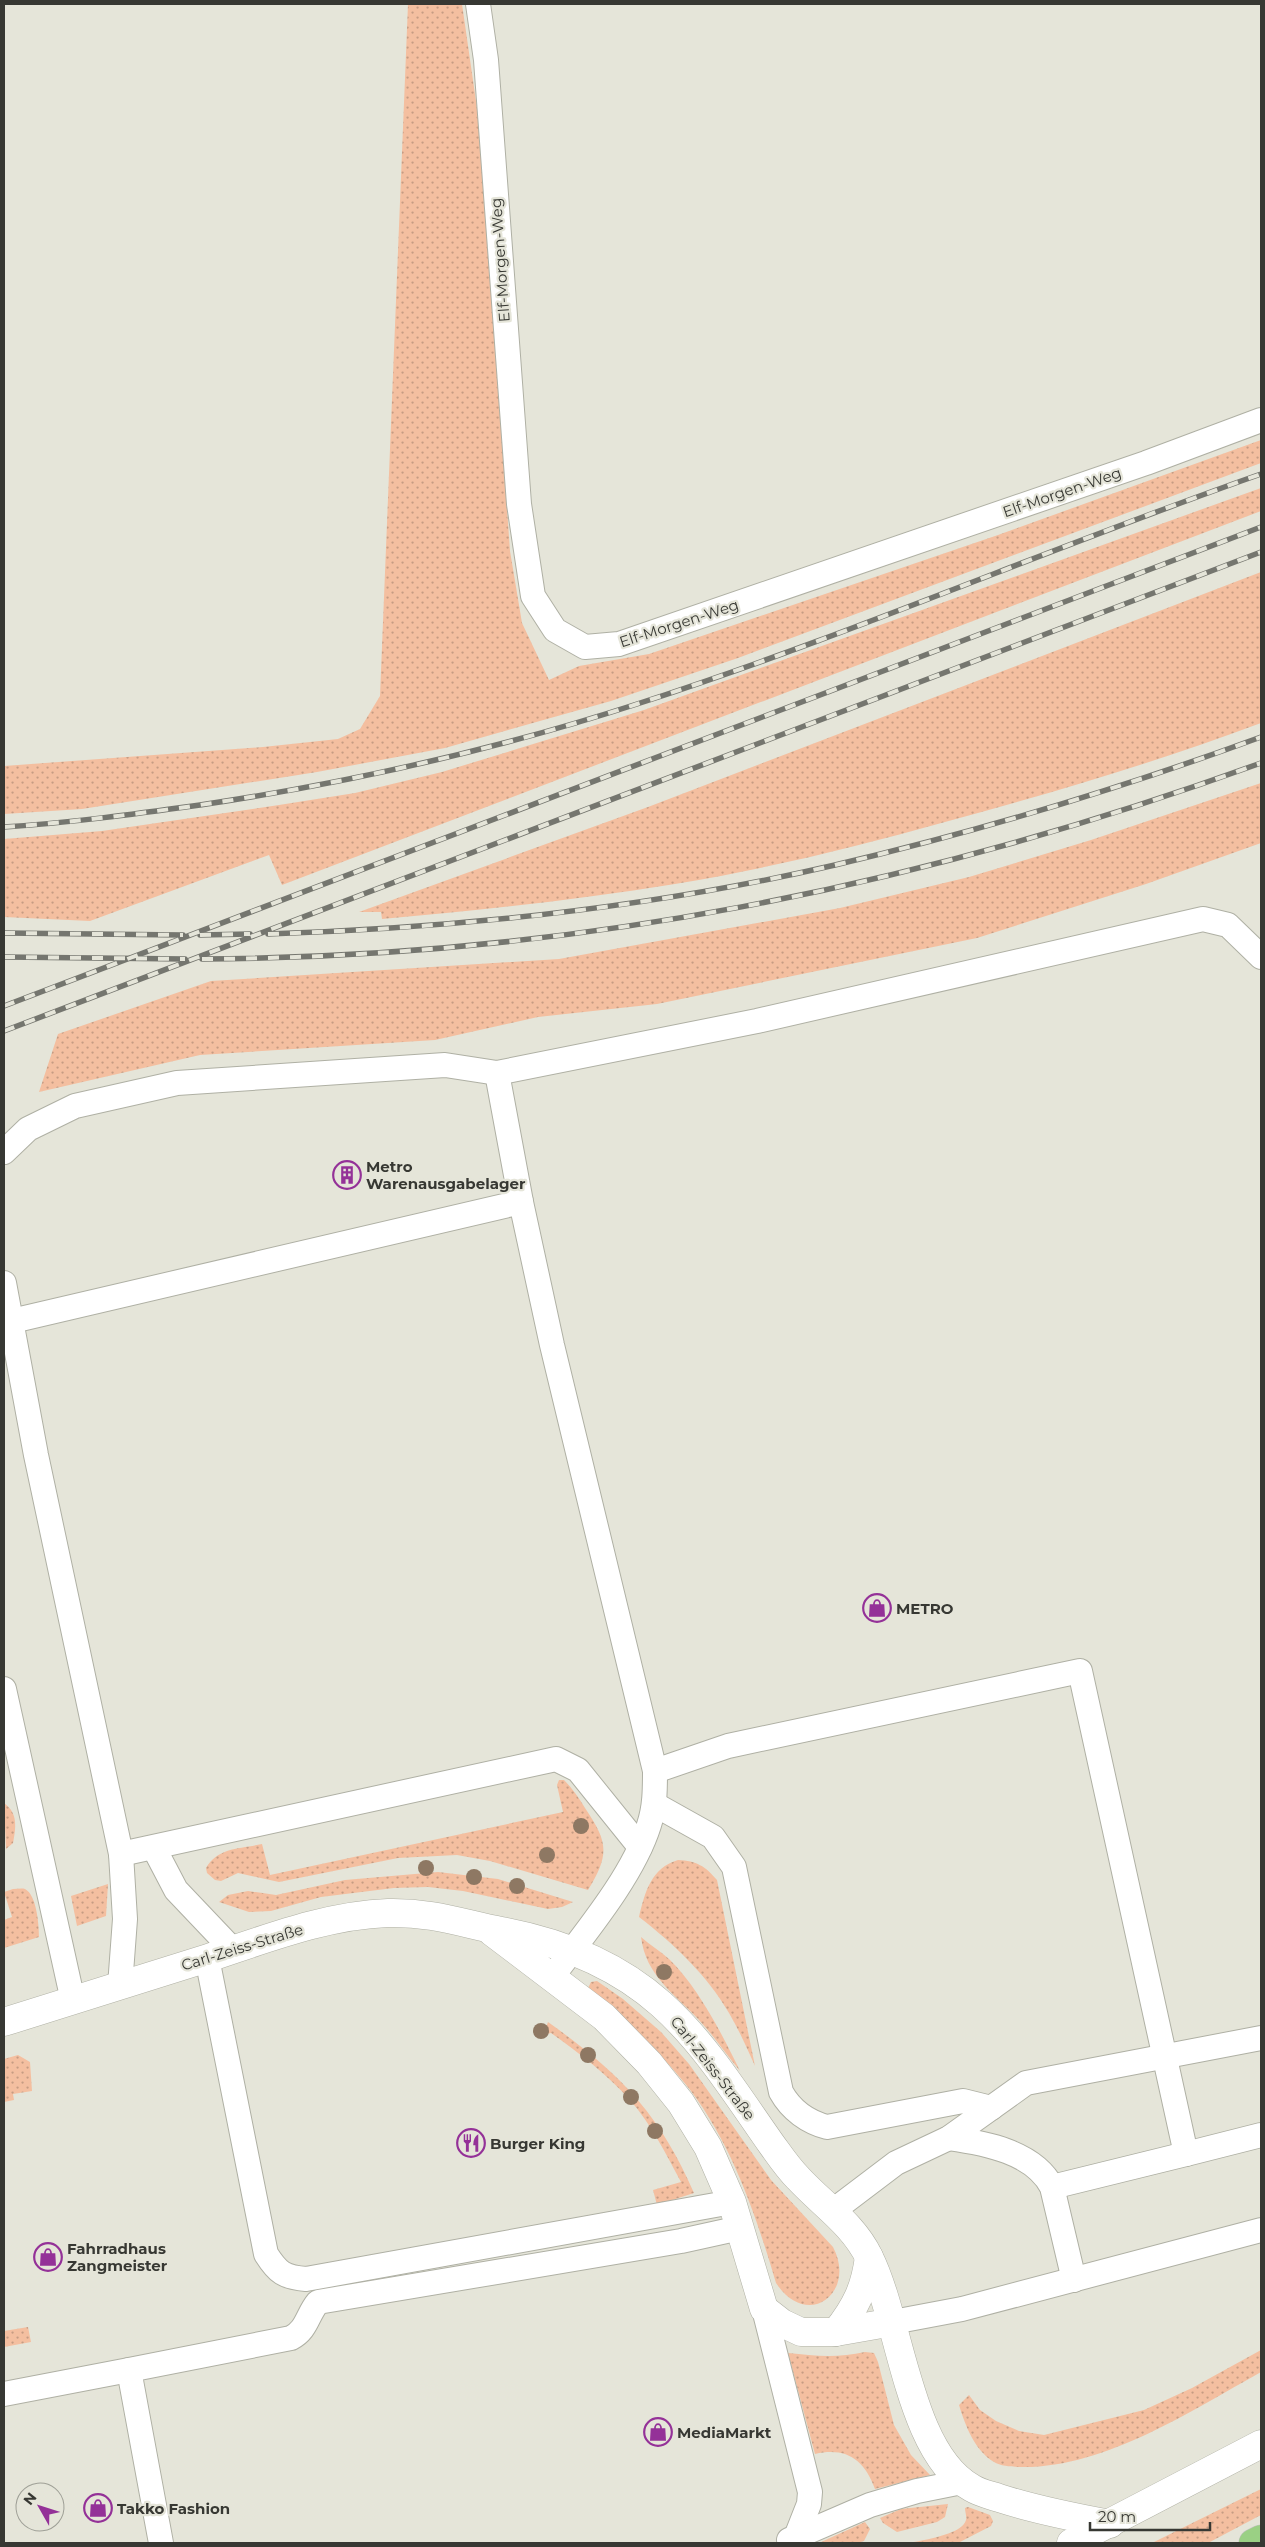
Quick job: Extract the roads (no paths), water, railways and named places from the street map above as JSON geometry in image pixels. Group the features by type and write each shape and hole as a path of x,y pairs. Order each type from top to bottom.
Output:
{"highway":[{"path":"1253,2543 1261,2539"}],"street":[{"name":"Carl-Zeiss-Straße","path":"4,2022 335,1920 384,1913 444,1916 486,1928 534,1937 573,1949 606,1965 636,1985 659,2002 680,2022 798,2178 834,2210 856,2236 869,2256 893,2322 918,2412 938,2454 962,2482 976,2490 1018,2504 1110,2524"},
{"name":"Carl-Zeiss-Straße","path":"486,1928 604,2017 666,2084 708,2147 732,2202 764,2309"},
{"path":"836,2332 858,2300 866,2280 869,2256"},
{"path":"764,2309 782,2323 801,2332 836,2332 893,2322"},
{"path":"1071,2543 1261,2444"}],"lane":[{"name":"Elf-Morgen-Weg","path":"478,4 486,60 519,504 533,596 555,630 585,647 619,644 1146,462 1261,420"},
{"path":"4,1152 28,1129 75,1106 177,1083 445,1064 497,1073 758,1021 1203,919 1228,925 1261,957"},
{"path":"497,1073 521,1202 634,1692 650,1745 655,1771 654,1804 649,1825 640,1847 622,1879 552,1977"},
{"path":"12,1321 521,1202"},
{"path":"4,1283 36,1455 122,1854 121,1879 125,1919 120,1986"},
{"path":"655,1771 728,1746 1080,1671 1186,2154"},
{"path":"4,1689 12,1766 46,1874 72,2001"},
{"path":"122,1854 556,1759 578,1770 640,1847"},
{"path":"654,1804 713,1837 734,1867 776,2065 786,2101 808,2119 827,2127 963,2101 991,2108"},
{"path":"154,1848 176,1890 233,1950"},
{"path":"207,1958 266,2254 274,2267 287,2277 306,2279 732,2202"},
{"path":"834,2210 896,2163 949,2138 1026,2083 1261,2038"},
{"path":"1052,2187 1261,2135"},
{"path":"949,2138 971,2141 1011,2153 1036,2166 1046,2176 1052,2187 1074,2280"},
{"path":"4,2394 291,2338 305,2327 311,2310 318,2302 681,2241 740,2228"},
{"path":"893,2322 962,2309 1261,2230"},
{"name":"Carl-Zeiss-Straße","path":"764,2309 810,2492 809,2504 790,2540"},
{"path":"128,2370 161,2543"},
{"name":"Carl-Zeiss-Straße","path":"790,2540 870,2505 917,2491 962,2482"}],"railway":[{"path":"4,827 102,818 200,805 366,776 421,764 584,721 716,678 794,650 1105,531 1261,474"},
{"path":"4,1006 1261,527"},
{"path":"4,1031 1261,552"},
{"path":"268,934 411,927 482,921 624,904 765,880 889,852 997,823 1156,774 1261,737"},
{"path":"202,959 339,955 474,945 608,929 740,907 872,879 1002,846 1132,807 1261,763"},
{"path":"4,933 183,935"},
{"path":"200,935 250,934"},
{"path":"4,957 185,959"}],"place":[{"name":"Metro Warenausgabelager","path":"347,1175"},
{"name":"METRO","path":"877,1608"},
{"name":"Burger King","path":"471,2143"},
{"name":"Fahrradhaus Zangmeister","path":"48,2257"},
{"name":"MediaMarkt","path":"658,2432"},
{"name":"Takko Fashion","path":"98,2508"}]}
